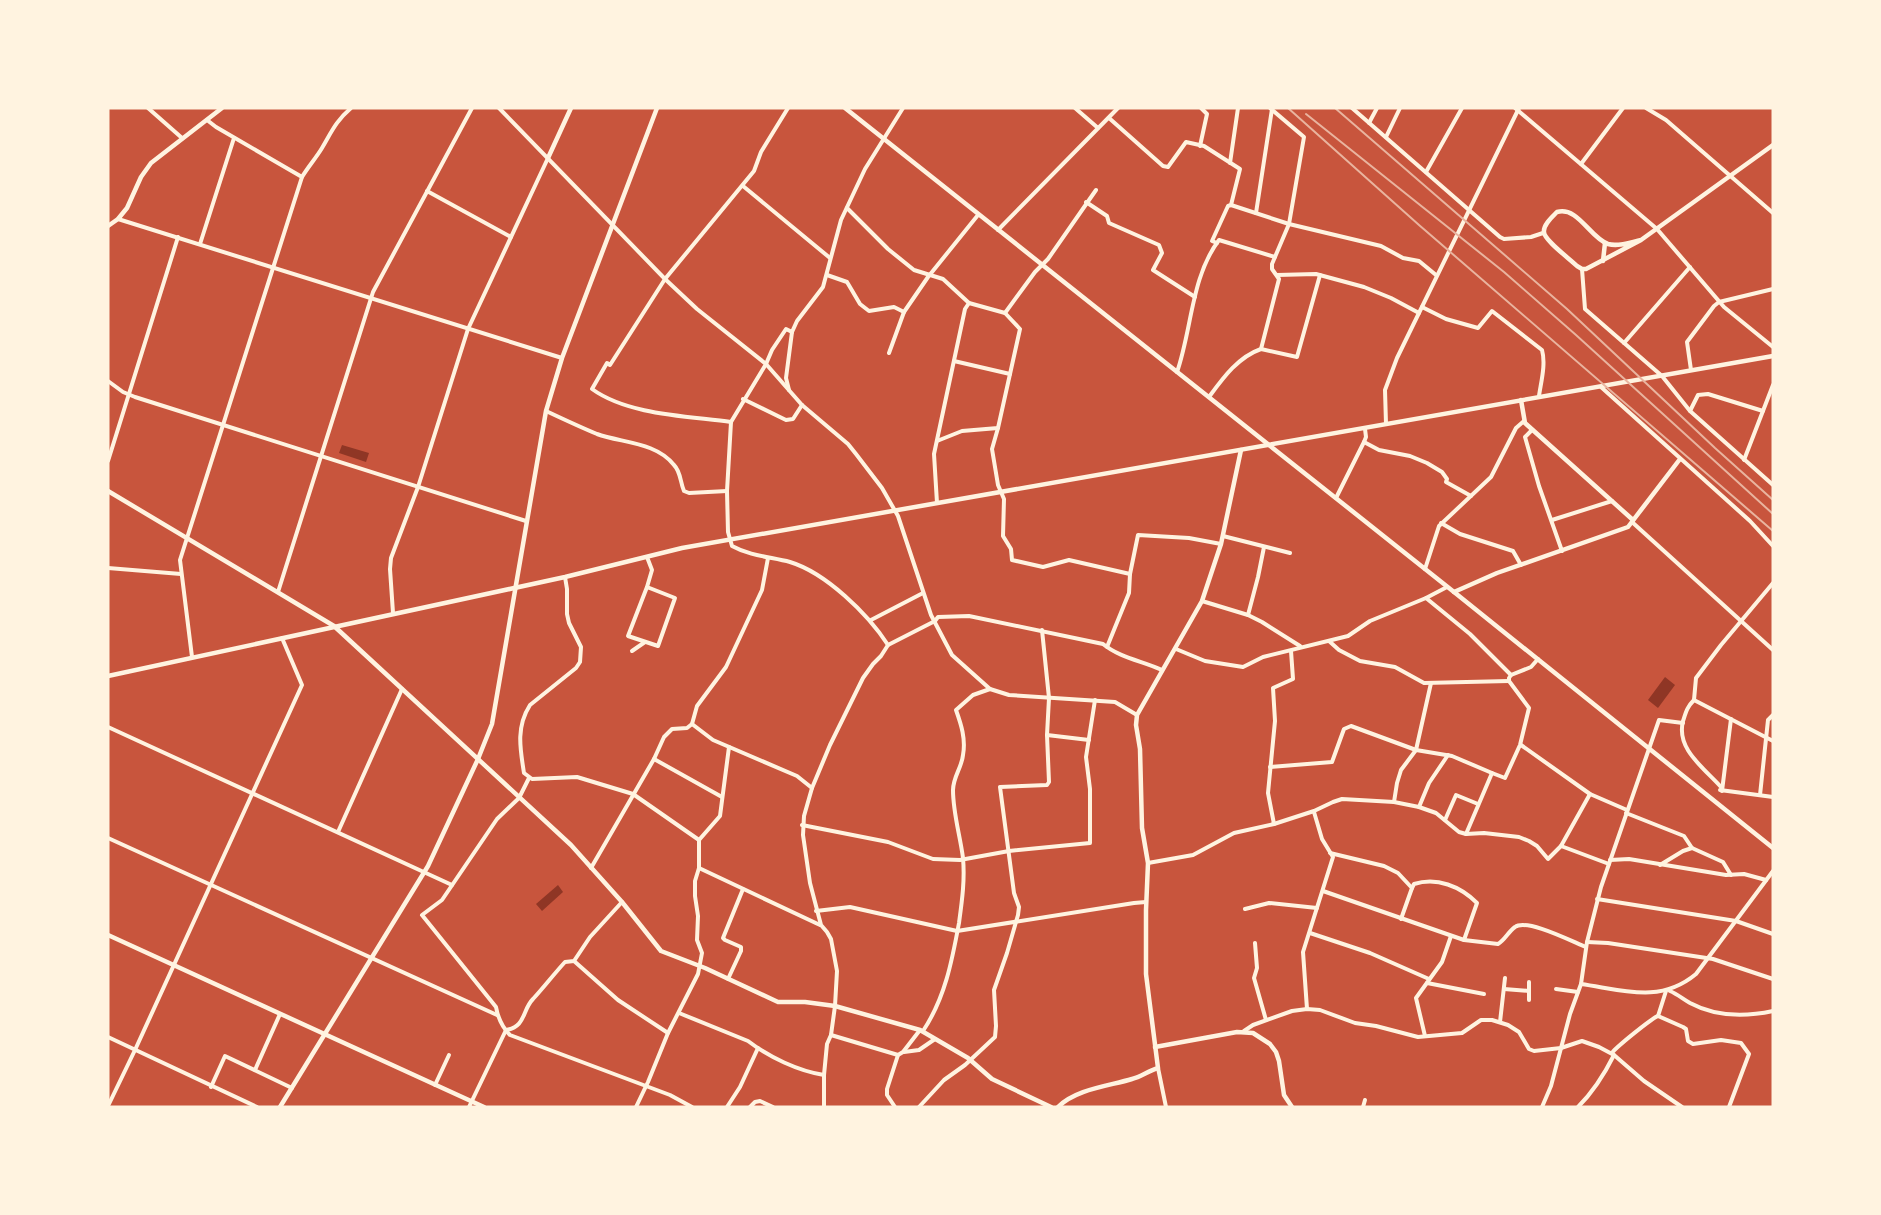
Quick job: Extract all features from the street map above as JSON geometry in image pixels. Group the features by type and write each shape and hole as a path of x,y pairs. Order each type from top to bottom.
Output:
{"street":[{"path":"148,108 182,138"},
{"path":"109,225 118,219 132,199 146,170 158,157 222,108"},
{"path":"192,657 180,560 302,177 337,121 351,108"},
{"path":"278,592 371,298 472,108"},
{"path":"500,108 665,279 697,309 766,364 802,405 852,449 882,488 898,516 923,593 952,655 990,689 1009,695 1115,702 1137,715"},
{"path":"393,613 391,558 418,487 468,329 571,108"},
{"path":"280,1107 428,866 478,759 495,713 546,411 562,358 657,108"},
{"path":"730,422 638,408 616,402 592,389 607,363 610,365 665,279 754,171 760,152 788,108"},
{"path":"845,108 1773,848"},
{"path":"789,391 786,378 792,332 797,321 823,287 841,220 865,170 903,108"},
{"path":"1075,108 1098,128"},
{"path":"998,230 1118,108"},
{"path":"1200,146 1207,114 1201,108"},
{"path":"1230,163 1238,108"},
{"path":"1352,108 1500,237 1531,237 1543,233"},
{"path":"1369,123 1377,108"},
{"path":"1386,137 1400,108"},
{"path":"1426,172 1462,108"},
{"path":"1581,164 1623,108"},
{"path":"1646,108 1666,120 1773,213"},
{"path":"1256,213 1271,109"},
{"path":"1261,349 1279,279 1272,269 1272,264 1289,224 1304,137 1271,109"},
{"path":"1386,424 1385,390 1397,358 1517,109 1657,229 1719,302 1773,347"},
{"path":"1109,118 1162,166 1168,167 1186,142 1204,146 1240,169 1231,205 1228,206 1212,241 1217,243"},
{"path":"207,120 302,177"},
{"path":"200,244 234,138"},
{"path":"1582,269 1641,240 1773,145"},
{"path":"743,186 830,258"},
{"path":"1005,313 1048,260 1096,190"},
{"path":"427,191 511,237"},
{"path":"1086,202 1107,216 1109,223 1159,245 1162,253 1153,270 1195,297"},
{"path":"1231,205 1289,224 1381,246 1403,258 1419,261 1436,275"},
{"path":"847,208 914,270 943,279 969,303 1005,313 1020,329 992,449 1004,499 1003,536 1011,549 1012,560 1043,567 1069,560 1130,574"},
{"path":"1543,233 1554,215 1565,211 1573,215 1605,243 1618,245 1641,240"},
{"path":"889,353 904,312 978,215"},
{"path":"118,219 562,358"},
{"path":"1543,233 1549,241 1582,269 1585,309 1662,376 1690,411 1773,485"},
{"path":"108,461 178,237"},
{"path":"1177,373 1195,297 1204,269 1219,240 1275,257"},
{"path":"1602,261 1605,243"},
{"path":"1624,343 1690,267"},
{"path":"827,275 847,282 860,304 869,311 894,307 904,312"},
{"path":"1277,275 1320,275 1364,287 1419,313"},
{"path":"1209,397 1233,367 1251,352 1261,349 1297,357 1320,275"},
{"path":"1691,370 1687,342 1719,302 1773,289"},
{"path":"937,503 934,454 965,309 969,303"},
{"path":"1422,307 1446,319 1478,328 1492,311 1542,350 1544,354 1539,396"},
{"path":"792,332 786,329 730,422 727,491 730,540 734,547 751,554 792,563 824,580 871,620 888,645"},
{"path":"108,676 393,613 565,578 682,548 1773,356"},
{"path":"954,361 1010,374"},
{"path":"108,381 129,394 224,426 526,521"},
{"path":"1744,460 1773,385"},
{"path":"1601,387 1750,521 1773,546"},
{"path":"1690,411 1698,395 1708,394 1763,411"},
{"path":"743,399 786,420 793,419 802,405"},
{"path":"1521,400 1524,421 1532,430 1773,650"},
{"path":"1767,401 1773,406"},
{"path":"546,411 594,433 652,449 672,462 680,476 684,490 689,493 727,491"},
{"path":"1425,570 1441,523 1491,477 1516,428 1524,421"},
{"path":"937,441 962,431 998,428"},
{"path":"1336,498 1364,442 1365,429"},
{"path":"1532,430 1525,437 1539,486 1562,551"},
{"path":"1364,442 1379,450 1410,456 1427,463 1442,472 1447,479 1446,482 1471,496"},
{"path":"1166,1107 1158,1068 1146,974 1148,863 1142,828 1137,715 1202,601 1221,544 1241,450"},
{"path":"1454,592 1497,573 1628,526 1680,459"},
{"path":"108,491 334,626 571,845 622,902 661,951 778,1002 805,1002 835,1006 921,1030 970,1060 992,1079 1051,1107"},
{"path":"1552,520 1612,501"},
{"path":"1441,523 1460,534 1513,551 1521,565"},
{"path":"1107,647 1129,593 1130,574 1138,536 1189,538 1221,544"},
{"path":"1223,536 1290,553"},
{"path":"1248,615 1264,547"},
{"path":"647,557 652,570 628,636 658,646 675,598 647,587"},
{"path":"591,868 654,759 664,737 672,729 687,728 692,724 697,706 726,667 762,590 768,558"},
{"path":"108,568 180,573"},
{"path":"565,578 569,623 582,654 576,668 530,705 526,711 521,724 519,741 524,773 529,778 577,777 633,794 699,840"},
{"path":"1773,583 1696,678 1694,700 1687,708 1681,732 1687,752 1721,788 1773,797"},
{"path":"1176,649 1205,661 1243,667 1263,657 1348,636 1370,621 1447,587"},
{"path":"871,620 923,593"},
{"path":"1426,598 1470,634 1511,675"},
{"path":"1202,601 1248,615 1300,647"},
{"path":"824,1107 824,1075 827,1044 831,1035 835,1006 837,972 831,939 821,925 816,911 802,825 812,788 830,745 856,689 873,664 888,645 935,621 938,617 969,616 1103,644 1116,653 1162,670"},
{"path":"919,1107 944,1080 995,1037 994,990 1017,921 1019,907 1014,893 1000,788 1047,785 1049,782 1047,735 1049,698 1042,630"},
{"path":"108,1106 302,685 282,638"},
{"path":"1329,641 1339,650 1360,661 1395,667 1424,683 1509,681"},
{"path":"632,651 645,642"},
{"path":"1274,824 1268,793 1275,721 1273,688 1293,679 1291,651"},
{"path":"1509,681 1511,675 1531,667 1538,659"},
{"path":"1270,767 1332,762 1344,729 1351,726 1416,750 1448,755 1505,778 1520,745 1529,708 1509,681"},
{"path":"1394,802 1401,770 1416,750 1431,683"},
{"path":"338,832 402,689"},
{"path":"895,1107 887,1095 887,1089 898,1056 921,1030 942,995 952,963 957,931 963,891 963,858 954,815 953,782 963,755 963,732 956,710 973,695 990,689"},
{"path":"802,825 888,842 933,859 960,860 1009,851 1090,843 1090,789 1086,757 1095,700"},
{"path":"1694,700 1773,741"},
{"path":"1760,795 1768,720 1773,715"},
{"path":"1713,800 1721,788 1731,719"},
{"path":"1542,1107 1551,1086 1581,984 1597,899 1659,720 1683,723"},
{"path":"692,724 713,740 796,776 812,788"},
{"path":"108,727 452,885"},
{"path":"1047,735 1089,740"},
{"path":"1520,745 1590,795 1684,836 1692,848 1723,862 1731,875"},
{"path":"636,1107 700,967 702,953 697,940 698,916 695,889 699,868 699,840 720,816 729,747"},
{"path":"1419,807 1429,783 1448,755"},
{"path":"654,759 722,796"},
{"path":"1466,834 1492,773"},
{"path":"529,778 519,798 497,819 442,900 422,915 496,1007 497,1016 510,1035 670,1095 692,1107"},
{"path":"1445,820 1456,795 1478,804"},
{"path":"1148,863 1193,855 1234,833 1314,812 1342,799 1394,802 1419,807 1436,813 1459,832 1519,837 1537,846 1548,859 1561,846 1590,795"},
{"path":"1307,1009 1303,952 1333,858 1322,839 1314,812"},
{"path":"108,838 497,1016"},
{"path":"1561,846 1610,862 1629,859 1731,875 1744,874 1766,880"},
{"path":"1660,865 1692,848"},
{"path":"1330,853 1384,866 1398,873 1412,888"},
{"path":"699,868 821,925"},
{"path":"1581,984 1652,994 1668,991 1686,982 1696,974 1773,871"},
{"path":"1401,919 1413,885 1426,881 1440,882 1468,894 1477,903 1464,940"},
{"path":"728,979 741,947 723,938 743,889"},
{"path":"1323,891 1464,940 1498,944 1515,926 1524,925 1587,945 1608,943 1707,959 1773,979"},
{"path":"1597,899 1736,921 1773,934"},
{"path":"574,961 590,937 622,902"},
{"path":"816,911 850,907 957,931 1146,902"},
{"path":"1245,909 1269,903 1317,908"},
{"path":"1310,932 1370,953 1428,981 1484,994"},
{"path":"108,934 484,1107"},
{"path":"1425,1036 1416,999 1442,962 1451,936"},
{"path":"1255,943 1257,968 1254,978 1266,1020"},
{"path":"506,1030 513,1029 524,1018 531,1001 543,990 565,962 574,961 618,1000 668,1033"},
{"path":"1500,1022 1505,978"},
{"path":"1529,982 1529,1000"},
{"path":"1504,989 1529,991"},
{"path":"1556,989 1578,992"},
{"path":"1668,991 1705,1009 1725,1014 1740,1015 1773,1011"},
{"path":"1658,1016 1668,991"},
{"path":"1155,1047 1244,1031 1266,1020 1292,1011 1307,1009 1320,1010 1355,1023 1418,1037 1462,1033 1481,1020 1492,1020 1508,1025 1519,1032 1528,1049 1534,1051 1561,1048 1582,1041 1599,1047 1613,1054 1644,1081 1682,1107"},
{"path":"679,1013 748,1041 784,1062 824,1075"},
{"path":"255,1070 280,1014"},
{"path":"1578,1107 1605,1074 1618,1046 1658,1016 1686,1029 1688,1041 1693,1044 1721,1040 1741,1043 1748,1051 1749,1054 1729,1107"},
{"path":"469,1107 506,1030"},
{"path":"1244,1031 1260,1037 1276,1052 1284,1095 1289,1106"},
{"path":"831,1035 898,1056"},
{"path":"108,1037 257,1107"},
{"path":"903,1052 919,1050 935,1039"},
{"path":"727,1107 740,1087 758,1048"},
{"path":"435,1085 449,1055"},
{"path":"211,1086 225,1056 292,1088"},
{"path":"1058,1107 1065,1100 1107,1084 1134,1079 1158,1068"},
{"path":"1363,1107 1365,1100"},
{"path":"750,1107 754,1102 760,1101 773,1107"}],"shaded area":[{"path":"342,445 369,453 366,462 339,453"},
{"path":"1665,677 1675,685 1658,708 1648,700"},
{"path":"558,885 563,892 542,911 536,904"}],"railway":[{"path":"1288,108 1419,225 1773,531"},
{"path":"1335,108 1567,309 1773,500"},
{"path":"1306,114 1504,272 1773,514"}]}
